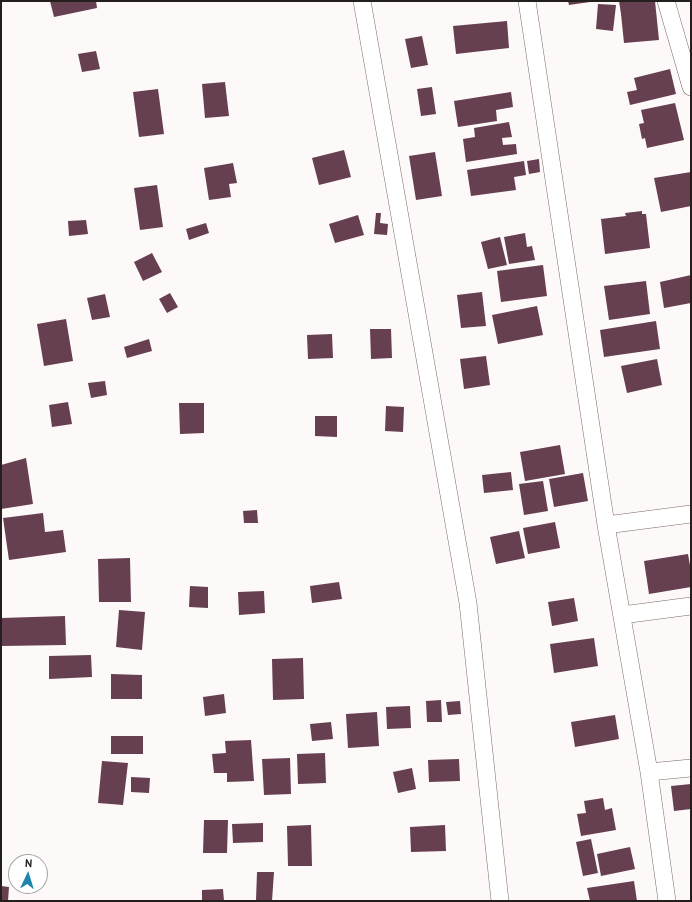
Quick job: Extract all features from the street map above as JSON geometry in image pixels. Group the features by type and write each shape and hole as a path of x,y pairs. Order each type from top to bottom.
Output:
{"street":[{"path":"362,1 468,603 500,901"},
{"path":"527,1 606,525 649,772 667,901"},
{"path":"666,1 691,87"},
{"path":"606,525 691,514"},
{"path":"622,615 691,606"},
{"path":"649,772 691,768"}],"building":[{"path":"50,1 96,1 97,8 54,17"},
{"path":"568,1 590,1 590,2 569,5"},
{"path":"619,1 655,1 659,40 624,43"},
{"path":"598,4 616,5 613,31 596,29"},
{"path":"507,21 509,48 456,54 453,26"},
{"path":"422,36 428,65 411,68 405,39"},
{"path":"96,51 100,69 82,72 78,54"},
{"path":"670,69 676,94 630,105 627,92 637,90 634,78"},
{"path":"225,82 229,116 205,118 202,84"},
{"path":"432,87 436,114 421,116 417,89"},
{"path":"158,89 164,134 139,137 133,92"},
{"path":"511,92 513,107 496,110 497,121 458,127 454,101"},
{"path":"675,103 684,140 647,148 645,138 642,139 639,124 644,123 641,110"},
{"path":"509,122 512,137 502,138 503,145 516,144 517,154 466,162 463,139 475,137 474,128"},
{"path":"344,150 351,177 319,185 312,158"},
{"path":"435,152 442,196 416,200 409,156"},
{"path":"539,159 540,172 529,174 527,161"},
{"path":"524,161 526,175 514,177 516,190 471,196 467,170"},
{"path":"233,163 237,183 229,184 231,197 209,200 204,168"},
{"path":"691,172 691,206 661,212 654,178"},
{"path":"157,185 163,227 140,230 134,188"},
{"path":"642,211 642,214 646,214 650,248 605,254 601,219 626,216 625,213"},
{"path":"376,213 381,213 380,223 388,224 387,235 374,234"},
{"path":"358,215 364,235 335,243 329,224"},
{"path":"86,220 88,234 69,236 68,221"},
{"path":"206,223 209,233 189,240 186,229"},
{"path":"525,233 527,247 532,246 535,260 509,264 504,237"},
{"path":"500,237 507,265 488,269 481,242"},
{"path":"152,253 162,272 143,281 134,262"},
{"path":"543,265 547,296 501,302 497,271"},
{"path":"691,275 691,303 664,308 660,282"},
{"path":"646,281 650,314 609,320 604,286"},
{"path":"482,292 486,326 461,328 457,295"},
{"path":"170,293 178,307 167,313 159,299"},
{"path":"105,294 110,317 92,320 87,298"},
{"path":"537,306 543,335 498,344 492,315"},
{"path":"66,319 73,361 44,366 37,324"},
{"path":"656,321 660,349 604,357 600,330"},
{"path":"370,329 391,329 392,358 371,359"},
{"path":"332,334 333,358 308,359 307,335"},
{"path":"149,339 152,351 127,358 124,347"},
{"path":"486,356 490,385 464,389 460,359"},
{"path":"657,359 662,385 627,393 621,366"},
{"path":"105,381 107,395 91,398 88,383"},
{"path":"68,402 72,424 52,427 49,405"},
{"path":"179,403 204,403 204,433 180,434"},
{"path":"386,406 404,407 403,432 385,431"},
{"path":"315,416 337,416 337,437 315,436"},
{"path":"560,445 565,474 525,481 520,452"},
{"path":"26,458 33,504 1,509 1,465"},
{"path":"511,472 513,490 484,493 482,475"},
{"path":"583,473 588,501 554,507 549,479"},
{"path":"543,481 548,511 524,515 519,484"},
{"path":"257,510 258,523 244,523 243,511"},
{"path":"43,513 45,532 63,530 66,552 9,560 3,518"},
{"path":"555,522 560,548 528,554 523,528"},
{"path":"519,531 525,558 496,564 490,537"},
{"path":"688,554 691,571 691,587 649,594 644,561"},
{"path":"130,558 131,602 99,602 98,559"},
{"path":"339,582 342,599 312,603 310,586"},
{"path":"190,586 208,587 208,608 189,607"},
{"path":"264,591 265,613 239,615 238,592"},
{"path":"574,598 578,621 552,626 548,602"},
{"path":"119,610 145,612 142,650 116,647"},
{"path":"65,616 66,645 1,646 1,618"},
{"path":"594,638 598,666 554,673 550,644"},
{"path":"91,655 92,677 49,679 49,656"},
{"path":"303,658 304,699 273,700 272,659"},
{"path":"111,674 142,675 142,699 111,699"},
{"path":"224,694 226,713 205,716 203,697"},
{"path":"441,700 442,722 427,722 426,701"},
{"path":"460,701 461,714 448,715 446,702"},
{"path":"410,706 411,728 387,729 386,707"},
{"path":"377,712 379,746 348,748 346,714"},
{"path":"615,715 619,739 575,747 571,722"},
{"path":"331,722 333,739 312,741 310,724"},
{"path":"111,736 143,736 143,754 111,754"},
{"path":"251,740 254,781 227,782 227,773 214,773 212,754 226,753 225,741"},
{"path":"325,753 326,783 298,784 297,754"},
{"path":"290,758 291,794 264,795 262,759"},
{"path":"459,759 460,781 429,782 428,760"},
{"path":"102,761 128,763 123,805 98,803"},
{"path":"412,768 416,789 398,793 393,772"},
{"path":"131,777 150,778 149,793 131,792"},
{"path":"691,784 691,809 674,811 671,786"},
{"path":"603,798 605,810 612,808 616,830 581,836 577,814 586,813 584,801"},
{"path":"204,820 228,820 227,853 203,853"},
{"path":"263,823 263,842 233,843 232,824"},
{"path":"311,825 312,866 288,866 287,826"},
{"path":"445,825 446,851 411,852 410,827"},
{"path":"591,839 598,873 583,876 576,842"},
{"path":"630,847 635,869 601,876 597,854"},
{"path":"257,872 274,872 272,901 256,900"},
{"path":"634,881 637,901 590,901 587,888"},
{"path":"1,886 8,887 8,901 1,901"},
{"path":"223,889 224,901 202,901 202,890"}]}
